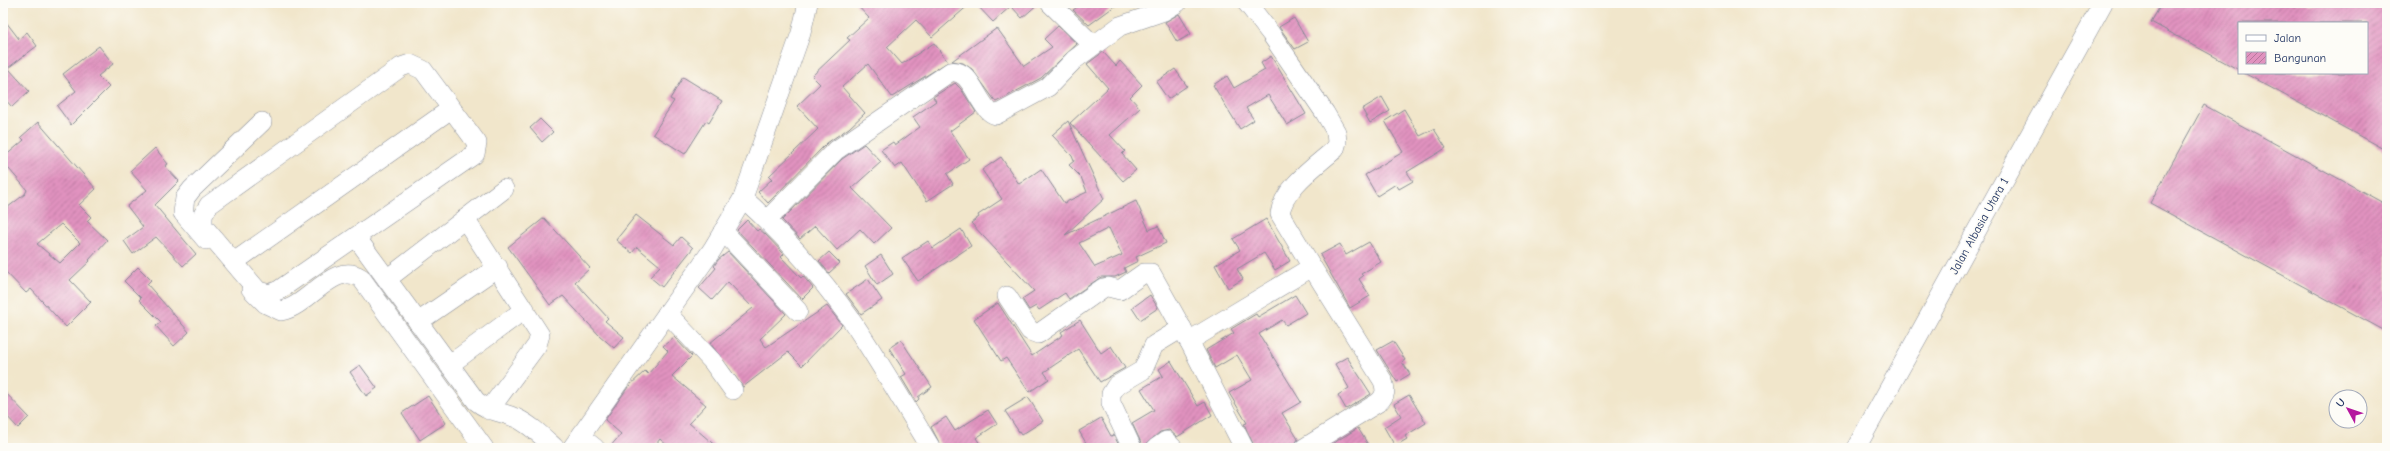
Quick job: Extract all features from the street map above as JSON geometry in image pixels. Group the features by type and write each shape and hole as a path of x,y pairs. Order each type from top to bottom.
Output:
{"street":[{"path":"583,444 667,313 723,231 743,198 800,33 808,3"},
{"path":"1050,3 1093,45"},
{"path":"767,220 835,151 950,72 956,71 963,74 988,108 996,115 1048,87 1074,60 1120,26 1164,12 1177,3"},
{"path":"1247,3 1271,34 1336,132 1337,142 1335,149 1298,184 1281,204 1280,214 1384,381 1386,389 1383,397 1378,402 1304,448"},
{"name":"Jalan Albasia Utara 1","path":"1856,448 2103,3"},
{"path":"410,64 419,67 451,109 477,143 477,150 472,158 279,290 269,294 258,291 203,226 204,210 394,71 410,64"},
{"path":"234,262 451,109"},
{"path":"262,122 192,189 182,206 183,213 266,304 274,309 287,310 338,275 346,273 356,274 361,278 484,448"},
{"path":"386,279 504,189"},
{"path":"743,198 767,220 821,281 852,321 931,448"},
{"path":"465,219 539,331 540,339 489,410"},
{"path":"723,231 798,311"},
{"path":"356,237 476,401 489,410 515,418 533,427 555,448"},
{"path":"418,322 498,267"},
{"path":"1132,448 1110,403 1111,394 1116,386 1142,370 1154,345 1186,334 1312,267"},
{"path":"1007,296 1030,331 1038,334 1103,288 1110,287 1120,290 1148,273 1153,275 1186,334 1244,448"},
{"path":"449,365 525,309"},
{"path":"667,313 712,361 734,390"},
{"path":"1156,448 1166,441 1173,448"}],"building":[{"path":"855,3 971,3 932,37 916,20 887,47 902,64 934,43 948,62 892,97 868,64 842,87 865,113 849,128 827,143 768,203 758,192 772,179 769,176 818,129 797,106 820,84 812,76 850,40 847,38 869,18"},
{"path":"975,3 1039,3 1022,18 1011,6 993,22"},
{"path":"1083,3 1119,3 1089,25 1073,10"},
{"path":"2162,3 2387,3 2387,151 2246,74 2368,74 2368,22 2238,22 2238,69 2151,22"},
{"path":"1179,14 1191,34 1177,42 1165,22"},
{"path":"3,18 19,39 27,32 37,46 8,68 29,91 12,107 3,97"},
{"path":"1294,18 1308,42 1295,49 1279,27"},
{"path":"1058,26 1077,44 1041,78 996,102 972,69 963,63 952,61 997,28 1024,66 1052,47 1044,39"},
{"path":"99,46 113,64 98,76 109,87 71,125 57,106 76,91 63,74"},
{"path":"1103,52 1116,66 1120,61 1142,85 1130,97 1140,108 1110,135 1125,151 1122,154 1136,170 1123,181 1070,123 1108,88 1087,64"},
{"path":"1271,56 1306,114 1287,125 1268,95 1246,108 1254,120 1240,129 1213,85 1227,76 1234,88 1265,70 1261,63"},
{"path":"1175,69 1187,86 1168,99 1156,82"},
{"path":"683,77 722,101 709,123 706,121 685,154 653,134 674,101 670,99"},
{"path":"955,83 961,89 976,112 950,131 969,159 947,174 953,184 927,201 902,163 895,168 881,150 893,142 895,145 920,127 913,117 936,101 933,97"},
{"path":"1382,97 1390,111 1370,123 1362,109"},
{"path":"2204,105 2387,205 2387,332 2150,203"},
{"path":"1404,109 1420,136 1434,129 1446,148 1407,172 1413,181 1399,189 1396,184 1377,196 1365,175 1403,152 1385,121"},
{"path":"540,119 553,132 542,142 530,128"},
{"path":"1068,121 1104,199 1065,235 1136,201 1149,230 1158,226 1166,243 1136,257 1138,261 1124,268 1126,272 1115,277 1101,277 1069,299 1065,293 1039,310 1036,306 1029,310 1022,299 1034,291 971,223 979,217 978,215 1002,199 982,170 1001,157 1019,184 1041,169 1064,203 1087,192 1081,177 1069,165 1074,161 1072,156 1052,135","holes":["1109,228 1122,255 1095,267 1079,243"]},
{"path":"38,122 96,189 79,205 91,217 87,221 107,240 89,260 90,261 70,280 91,302 66,327 31,289 26,293 3,269 3,211 25,194 27,190 3,162 3,158 24,140 21,137","holes":["61,224 80,243 60,263 37,244"]},
{"path":"864,144 881,162 852,188 891,228 874,244 860,229 837,250 815,226 800,239 782,220 842,159"},
{"path":"155,148 168,164 165,166 179,181 155,205 196,254 183,266 156,237 133,254 124,241 143,227 127,206 147,190 130,171"},
{"path":"636,215 674,245 681,237 693,248 662,287 650,277 660,266 637,247 632,253 616,240"},
{"path":"544,218 590,268 575,282 608,318 605,321 624,337 614,348 599,335 563,296 550,305 508,247"},
{"path":"1266,219 1290,261 1275,270 1264,253 1237,269 1243,279 1228,288 1215,265 1240,250 1233,239"},
{"path":"747,220 757,231 759,229 765,234 784,254 781,257 801,278 803,276 813,288 802,299 737,230"},
{"path":"961,229 971,246 918,281 902,258 928,241 933,248"},
{"path":"1369,242 1381,262 1361,274 1363,276 1359,279 1370,296 1350,308 1320,255 1340,244 1346,255"},
{"path":"728,252 786,314 760,339 766,347 827,306 842,325 802,366 788,352 743,387 710,343 753,308 728,282 712,300 699,288 716,268 714,266 718,260"},
{"path":"829,252 840,263 829,273 819,261"},
{"path":"881,255 893,274 877,285 865,266"},
{"path":"138,267 151,280 147,284 189,332 174,346 156,326 161,322 139,300 141,298 124,281"},
{"path":"868,279 882,300 861,314 846,294"},
{"path":"1150,295 1158,308 1140,320 1132,308"},
{"path":"1295,295 1306,313 1286,325 1282,320 1259,334 1301,402 1282,413 1298,439 1293,448 1255,448 1244,424 1247,423 1229,393 1252,380 1237,355 1215,368 1206,350 1234,333 1231,329 1256,314 1258,317"},
{"path":"998,303 1032,356 1063,335 1061,332 1080,320 1101,353 1111,346 1125,368 1100,382 1078,349 1044,372 1049,379 1029,392 1006,358 1001,361 974,319"},
{"path":"674,337 692,356 672,376 706,405 689,423 718,448 670,448 660,439 653,448 609,448 621,434 605,420 628,387 645,371 648,374 668,351 663,346"},
{"path":"901,340 932,387 918,397 919,399 916,402 901,377 906,374 889,348"},
{"path":"1393,341 1405,360 1402,362 1410,374 1397,382 1377,350"},
{"path":"1347,357 1371,394 1346,409 1338,395 1349,388 1335,364"},
{"path":"1171,361 1198,406 1205,402 1212,415 1177,437 1169,430 1160,432 1143,447 1132,423 1154,410 1141,389 1163,376 1159,369"},
{"path":"360,365 377,388 366,396 350,372"},
{"path":"3,390 29,417 18,428 3,412"},
{"path":"1409,395 1426,423 1405,436 1407,439 1395,446 1384,427 1401,416 1394,404"},
{"path":"428,396 446,423 420,440 402,413"},
{"path":"1028,397 1043,421 1021,435 1005,411"},
{"path":"988,410 997,424 976,438 983,448 942,448 931,427 946,417 955,431"},
{"path":"1101,418 1111,436 1114,435 1120,448 1089,448 1079,431"},
{"path":"1358,428 1370,448 1325,448"}]}
